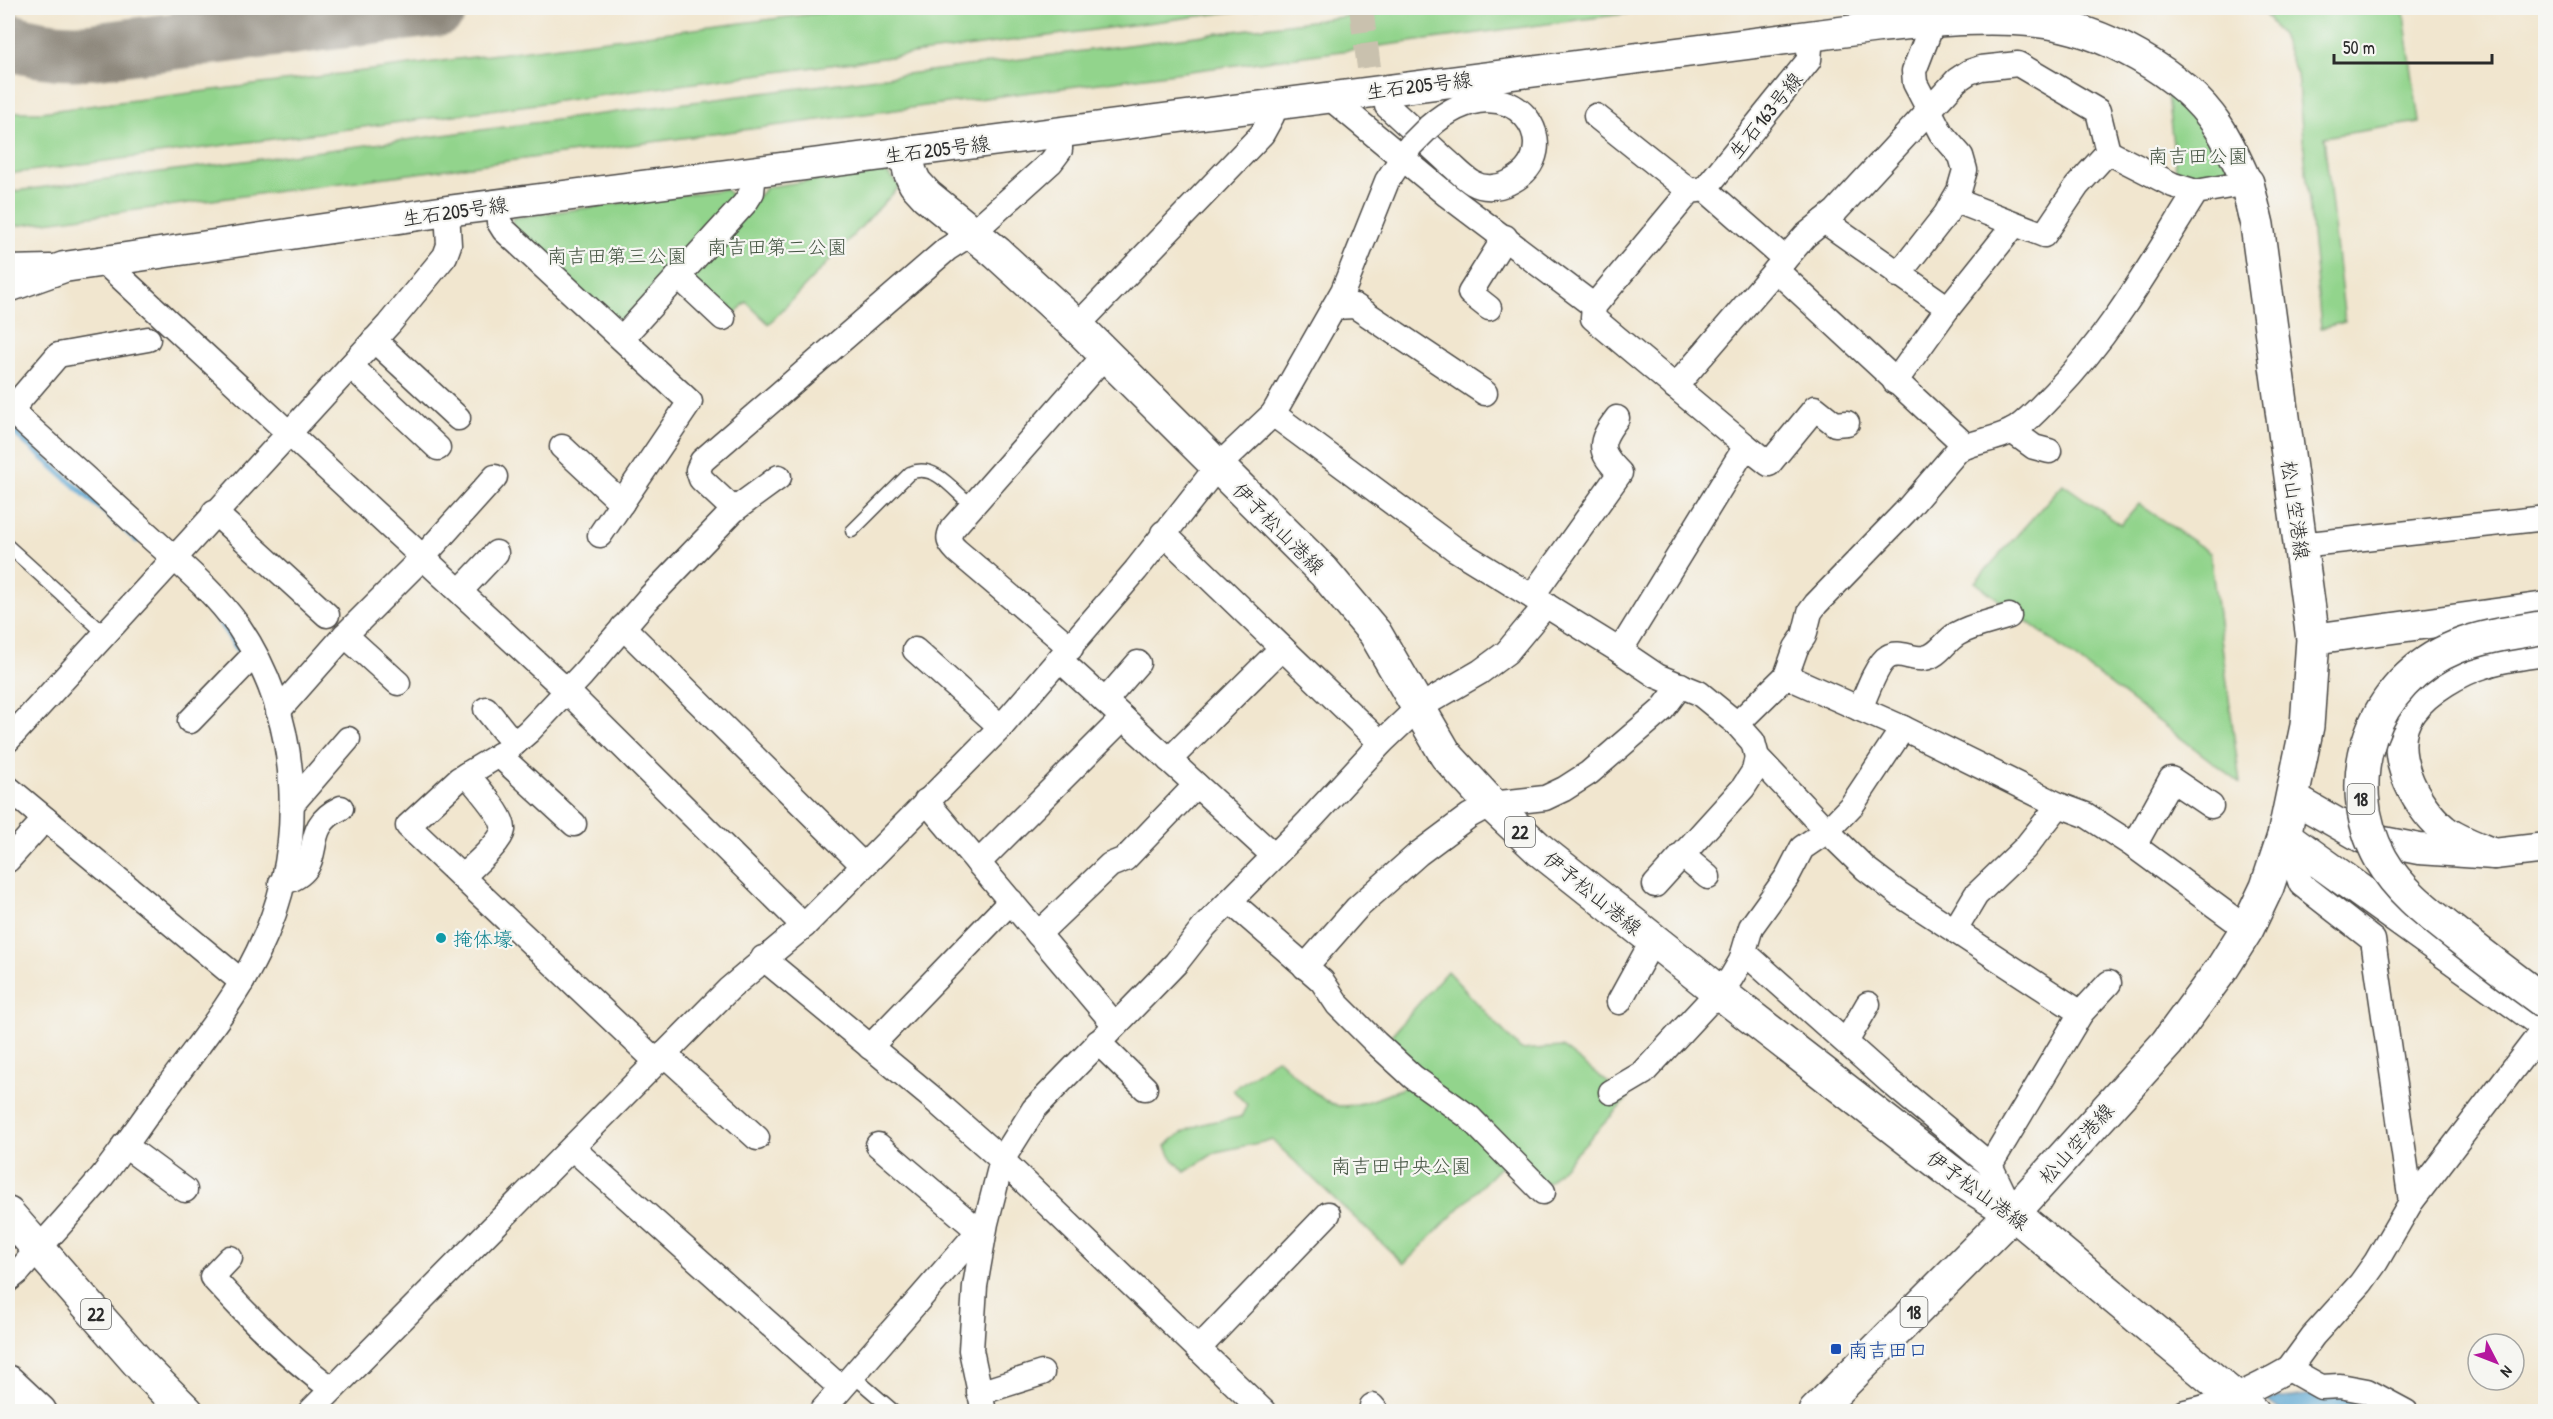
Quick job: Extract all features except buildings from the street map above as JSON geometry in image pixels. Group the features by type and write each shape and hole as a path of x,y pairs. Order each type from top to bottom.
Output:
{"main road":[{"name":"伊予松山港線","path":"906,153 915,183 927,196 1077,326 1324,572 1375,633 1446,755 1491,804 1540,850 1961,1180 2013,1213 2244,1404"},
{"name":"松山空港線","path":"1815,1412 2013,1213 2167,1043 2197,1005 2247,929 2267,887 2284,837 2307,726 2313,639 2257,225 2247,183"},
{"name":"18","path":"2546,627 2485,638 2456,647 2428,663 2401,685 2379,717 2363,756 2361,803 2369,831 2382,860 2399,884 2419,905 2546,1003"},
{"path":"2284,837 2546,1025"},
{"name":"22","path":"8,1214 143,1368 187,1412"},
{"path":"8,1382 40,1412"}],"street":[{"path":"1675,387 1805,236 1836,210 1957,80 1969,72 1981,68 2018,64 2098,111 2108,152 2173,185 2196,192 2247,183 2233,151 2217,124 2177,82 2149,62 2096,38 2040,22 2007,20 1933,22 1811,36"},
{"path":"1898,275 1935,229 1954,200 1965,170 1961,156 1941,133 1915,83 1914,71 1933,22"},
{"name":"生石205号線","path":"8,287 64,267 447,211 1811,36"},
{"name":"生石163号線","path":"1594,306 1809,60 1811,36"},
{"path":"1329,97 1406,151 1447,195 1594,306 1593,318 1769,464 1815,408 1834,424 1847,423"},
{"path":"310,1412 729,989 763,958 804,926 1001,727 1065,654 1136,570 1217,467 1273,414 1343,291 1387,181 1406,151 1429,127 1447,114 1476,101 1504,101 1512,105 1529,121 1534,132 1534,153 1530,163 1518,178 1500,186 1481,186 1465,177 1387,106"},
{"path":"1077,326 1159,244 1177,220 1262,134 1269,123 1273,104"},
{"path":"1596,116 1697,190 1780,265 1895,382 1966,446"},
{"path":"734,510 701,479 698,470 702,461 947,249 972,233 1051,162 1060,150 1060,133"},
{"path":"1954,200 2043,235 2077,186 2108,152"},
{"path":"622,338 746,203 752,192 754,172"},
{"path":"1737,724 1786,676 1815,604 1905,512 1958,450 2012,431 2033,414 2109,331 2196,192"},
{"path":"497,205 499,222 504,230 690,402 600,535"},
{"path":"8,740 214,512 351,366 445,256 448,245 447,211"},
{"path":"1824,221 1948,308"},
{"path":"1895,382 1948,308 2015,224"},
{"path":"1489,308 1470,293 1505,237"},
{"path":"103,261 567,691 804,926"},
{"path":"8,268 64,267"},
{"path":"678,276 723,318"},
{"path":"1334,307 1355,306 1485,393"},
{"path":"8,1280 20,1271 101,1177 236,977 258,952 274,915 281,883 292,804 288,752 279,711 254,655 224,608 174,558 9,410 58,355 148,339"},
{"path":"374,340 458,418"},
{"path":"1106,354 952,529 948,537 950,544 1065,654 1105,701 1273,855"},
{"path":"351,366 438,448"},
{"path":"1273,414 1455,549 1657,676 1700,693 1737,724 1753,742 1757,757 1754,771 1743,788 1655,885"},
{"path":"1042,1373 981,1402 971,1350 972,1320 983,1227 1002,1160 1034,1109 1176,963 1205,926 1308,822 1381,743 1418,708 1494,663 1519,638 1539,600 1620,473 1605,458 1603,444 1608,430 1617,418"},
{"path":"2012,431 2034,447 2049,451"},
{"path":"1620,651 1746,446"},
{"path":"562,447 622,503"},
{"path":"279,711 345,635 423,556 495,477"},
{"path":"757,1138 660,1058 408,826 468,774 507,749 567,691 623,627 734,510 779,477"},
{"path":"214,512 327,615"},
{"path":"2300,544 2546,518"},
{"path":"1163,533 1381,743"},
{"path":"460,591 496,553"},
{"path":"2313,639 2546,607"},
{"path":"1860,709 1881,663 1889,656 1899,654 1915,659 1936,655 1954,636 1963,631 2009,616"},
{"path":"623,627 863,865"},
{"path":"345,635 398,683"},
{"path":"1169,760 1282,648"},
{"path":"915,650 1001,727"},
{"path":"2494,854 2445,831 2423,807 2410,784 2402,760 2401,738 2410,712 2433,690 2461,673 2487,662 2546,651"},
{"path":"190,721 254,655"},
{"path":"1105,701 1138,663"},
{"path":"1786,676 1903,729 2059,805 2086,815 2134,846 2247,929"},
{"path":"1305,967 1357,908 1392,876 1469,816 1491,804 1545,798 1564,789 1588,773 1662,710 1681,685"},
{"path":"486,709 507,749 574,824"},
{"path":"978,863 1123,718"},
{"path":"1611,1092 1643,1073 1719,992 1736,970 1751,927 1787,877 1802,848 1827,831 1852,806 1903,729"},
{"path":"292,804 348,739"},
{"path":"1757,757 1827,831 1874,875 2081,1013"},
{"path":"462,877 498,840 503,830 501,820 468,774"},
{"path":"2134,846 2171,779 2211,806"},
{"path":"1038,934 1110,866 1125,859 1196,785"},
{"path":"8,788 236,977"},
{"path":"2293,798 2363,838 2419,849 2494,854 2546,848"},
{"path":"927,801 1115,1025"},
{"path":"1955,930 1976,895 2025,848 2059,805"},
{"path":"281,883 297,879 304,872 310,864 318,827 328,814 341,808"},
{"path":"8,860 45,819"},
{"path":"2284,837 2301,884 2373,940 2411,1202"},
{"path":"1682,855 1708,877"},
{"path":"870,1047 1011,901"},
{"path":"1230,901 1322,981 1338,1005 1376,1043 1413,1077 1468,1117 1543,1192"},
{"path":"1619,1002 1653,940"},
{"path":"1744,952 1845,1042 1990,1165 2013,1213"},
{"path":"763,958 1002,1160 1264,1412"},
{"path":"1990,1165 2081,1013 2109,983"},
{"path":"1845,1042 1868,1004"},
{"path":"2184,1412 2244,1404 2289,1369 2313,1335 2361,1283 2411,1202 2546,1025"},
{"path":"1098,1042 1144,1088"},
{"path":"124,1145 186,1190"},
{"path":"878,1145 983,1227"},
{"path":"572,1148 847,1382"},
{"path":"1198,1349 1328,1214"},
{"path":"821,1412 983,1227"},
{"path":"230,1258 212,1277 260,1330 297,1364 332,1389"},
{"path":"2289,1369 2321,1387 2347,1387 2367,1391 2406,1412"}],"lane":[{"path":"852,531 910,473 918,470 932,471 972,507"},
{"path":"8,546 105,634"},
{"path":"847,1382 895,1412"}],"green space":[{"path":"859,8 1260,8 8,174 8,112 41,112"},
{"path":"1410,8 1669,8 8,227 8,192"},
{"path":"2260,8 2403,8 2419,122 2324,137 2345,322 2321,328 2297,75 2281,35"},
{"name":"南吉田公園","path":"2167,95 2178,101 2196,118 2233,170 2224,175 2180,182 2177,178"},
{"name":"南吉田第二公園","path":"884,170 900,186 769,324 746,302 732,317 686,275 767,187"},
{"name":"南吉田第三公園","path":"725,189 734,197 627,319 613,319 513,229 512,218"},
{"path":"2063,484 2121,525 2139,504 2210,553 2240,783 1975,582"},
{"name":"南吉田中央公園","path":"1447,971 1521,1050 1562,1047 1628,1098 1548,1183 1501,1166 1404,1264 1272,1140 1216,1152 1185,1172 1171,1157 1166,1146 1182,1133 1210,1122 1241,1117 1247,1105 1233,1090 1277,1058 1313,1091 1334,1105 1355,1105 1367,1102 1426,1077 1387,1040"}],"water":[{"path":"2323,1393 2350,1393 2394,1411 2281,1411 2266,1400"}],"waterway":[{"path":"8,427 137,540"},
{"path":"203,602 221,623 241,654"}],"taxiway":[{"path":"8,41 51,51 95,51 439,8"}],"tunnel":[{"path":"1361,8 1370,75 1387,105"}],"place":[{"name":"掩体壕","path":"441,938"},
{"name":"南吉田口","path":"1836,1349"}]}
